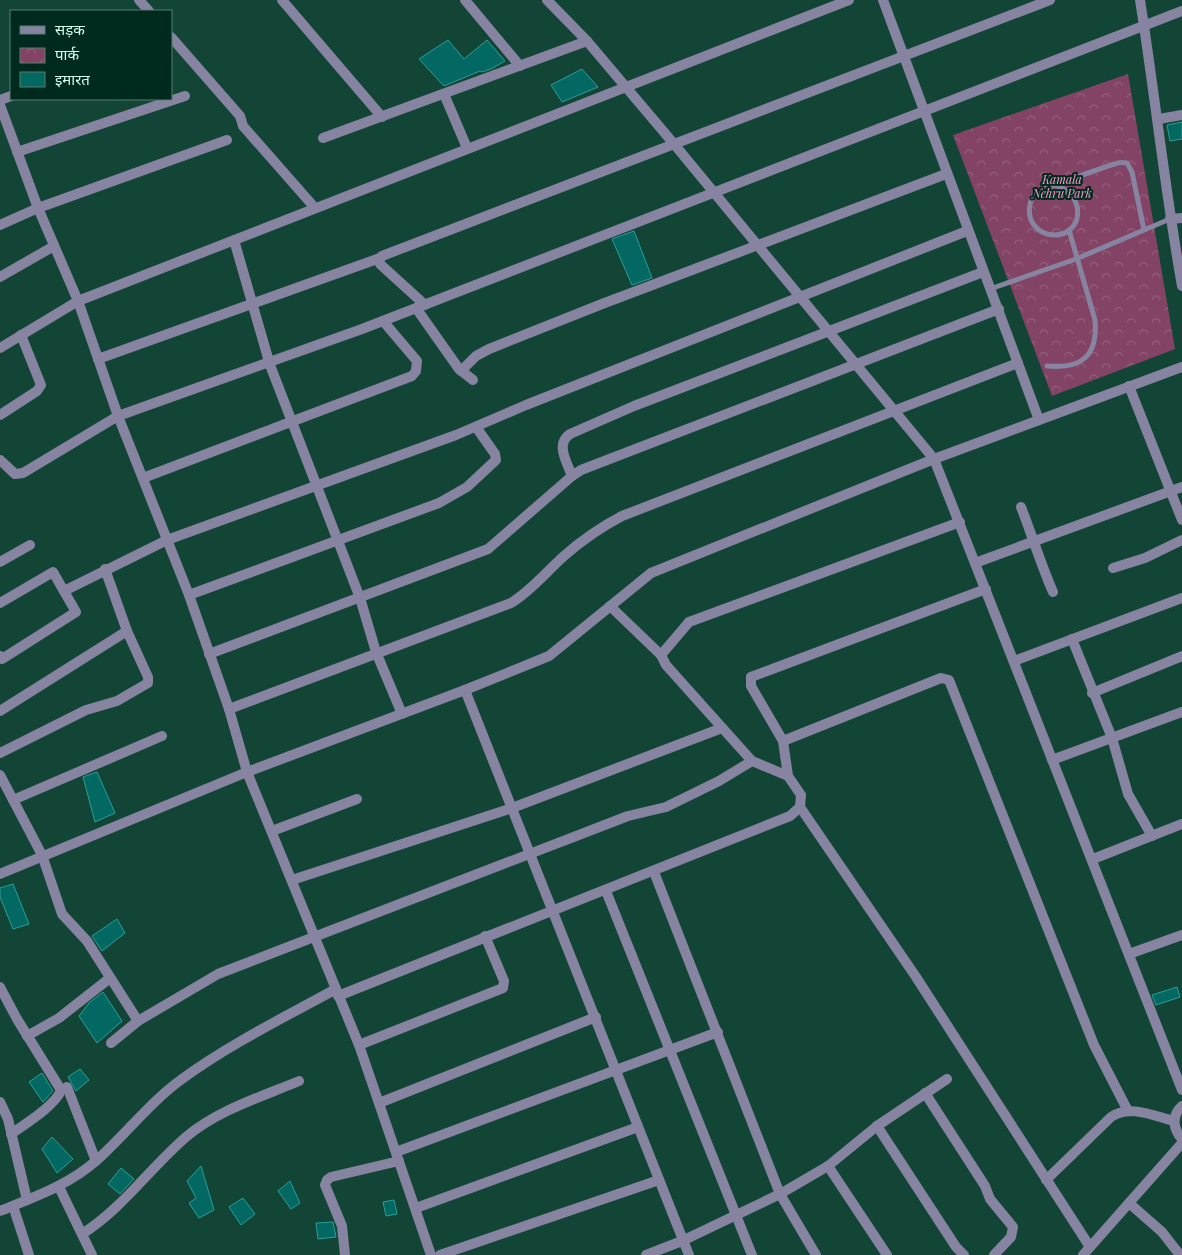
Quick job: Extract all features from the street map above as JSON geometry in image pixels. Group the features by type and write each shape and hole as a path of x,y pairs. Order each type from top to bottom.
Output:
{"street":[{"path":"139,0 148,10"},
{"path":"282,0 382,117"},
{"path":"465,0 520,66"},
{"path":"548,0 587,41 674,144 934,459 1052,760 1093,859 1182,1090"},
{"path":"0,348 78,301 624,86 849,0"},
{"path":"883,0 967,231 1039,420"},
{"path":"98,359 380,258 1050,0"},
{"path":"1140,0 1159,119 1170,219 1182,286"},
{"path":"0,460 15,474 23,473 118,416 383,322 1182,11"},
{"path":"172,38 240,116 243,126 315,208"},
{"path":"323,138 587,41"},
{"path":"444,94 467,148"},
{"path":"17,152 185,96"},
{"path":"0,105 38,208 78,301 118,416 189,595 229,709 247,772 359,1045 431,1255"},
{"path":"1159,119 1182,115"},
{"path":"0,225 38,208 227,140"},
{"path":"461,371 476,356 489,349 602,304 946,174"},
{"path":"1170,219 1182,218"},
{"path":"64,591 167,540 476,426 967,231"},
{"path":"234,240 270,362 360,598 376,652 402,714"},
{"path":"0,277 54,246"},
{"path":"380,258 380,264 421,307 461,371 473,380"},
{"path":"572,476 562,446 564,439 570,434 634,406 984,272"},
{"path":"209,654 488,549 572,476 855,362 998,309"},
{"path":"143,478 412,376 416,371 417,362 383,322"},
{"path":"0,415 37,391 41,385 21,336"},
{"path":"229,709 511,602 524,595 573,549 606,524 622,516 1018,363"},
{"path":"0,874 42,855 247,772 465,690 549,656 651,573 934,459 1182,367"},
{"path":"1129,386 1182,520"},
{"path":"189,595 440,503 467,487 496,460 495,454 476,426"},
{"path":"975,563 1182,487"},
{"path":"1021,507 1044,566 1045,576 1054,592"},
{"path":"661,655 690,622 960,522"},
{"path":"1113,568 1145,558 1182,540"},
{"path":"0,562 30,544"},
{"path":"0,753 86,710 117,701 146,685 148,677 127,631 105,570"},
{"path":"0,603 53,572 76,612 2,659 0,656"},
{"path":"986,589 751,677 751,686 783,741 788,776 801,795 800,807 916,976 1046,1180 1087,1251 1182,1141 1176,1132 1174,1121 1178,1110 1182,1106"},
{"path":"1014,661 1182,598"},
{"path":"610,606 661,655 666,664 752,761 788,776"},
{"path":"0,711 127,631"},
{"path":"1072,639 1092,693 1112,738 1128,794 1152,836"},
{"path":"1092,693 1182,656"},
{"path":"783,741 941,678 949,680 1094,1045 1128,1110"},
{"path":"465,690 689,1255"},
{"path":"1052,760 1182,712"},
{"path":"292,880 512,808 722,728"},
{"path":"13,800 162,736"},
{"path":"110,1043 138,1021 218,974 628,816 666,807 719,781 752,761"},
{"path":"0,775 42,855 62,914 87,942 138,1021"},
{"path":"272,832 357,799"},
{"path":"0,1211 60,1187 96,1161 134,1122 180,1080 229,1047 337,993 654,872 790,816 800,807"},
{"path":"1093,859 1182,824"},
{"path":"654,872 780,1194 816,1255"},
{"path":"606,891 752,1255"},
{"path":"359,1045 503,988 504,981 485,936"},
{"path":"1129,954 1182,936"},
{"path":"28,1036 59,1018 110,978"},
{"path":"0,987 61,1090 59,1096 35,1117 11,1134"},
{"path":"379,1103 596,1017"},
{"path":"344,1255 342,1226 325,1185 331,1177 397,1156 718,1032"},
{"path":"646,1255 737,1216 828,1166 877,1126 947,1079"},
{"path":"82,1234 110,1215 159,1162 202,1125 222,1113 299,1081"},
{"path":"67,1087 96,1161"},
{"path":"925,1094 986,1186 990,1198 1012,1227 1011,1237 994,1255"},
{"path":"0,1102 11,1134 28,1200"},
{"path":"1046,1180 1111,1117 1121,1111 1128,1110 1174,1121"},
{"path":"877,1126 956,1247 964,1255"},
{"path":"416,1208 638,1127"},
{"path":"828,1166 887,1255"},
{"path":"440,1255 659,1180"},
{"path":"60,1187 92,1255"},
{"path":"1129,1203 1162,1232 1180,1255"},
{"path":"13,1206 28,1255"}],"lane":[{"path":"1057,186 1071,194 1078,208 1074,224 1069,230 1062,234 1046,234 1039,231 1030,218 1030,201 1035,194 1049,186 1057,186 1113,164 1127,163 1132,172 1144,230"},
{"path":"990,289 1076,259 1170,219"},
{"path":"1047,366 1074,365 1086,357 1094,342 1095,320 1069,230"}],"green space":[{"name":"Kamala Nehru Park","path":"1128,74 1175,349 1052,396 953,135"}],"building":[{"path":"448,40 464,59 487,40 505,61 491,69 480,71 444,86 419,59"},
{"path":"582,69 598,87 562,102 551,85"},
{"path":"1182,122 1182,139 1170,141 1167,125"},
{"path":"634,231 652,278 632,285 612,239"},
{"path":"97,772 115,813 95,822 83,777"},
{"path":"13,884 29,924 13,929 0,897 0,888"},
{"path":"117,919 125,933 102,951 92,936"},
{"path":"1177,987 1180,997 1156,1005 1152,995"},
{"path":"103,992 122,1021 97,1043 79,1016 89,1003"},
{"path":"80,1069 89,1080 76,1091 68,1077"},
{"path":"42,1073 53,1091 43,1102 29,1082"},
{"path":"52,1137 73,1159 57,1173 42,1149"},
{"path":"201,1166 214,1210 199,1218 189,1203 196,1198 187,1181"},
{"path":"121,1168 134,1179 120,1194 108,1184"},
{"path":"290,1181 300,1203 291,1209 278,1191"},
{"path":"243,1198 255,1214 241,1225 229,1207"},
{"path":"394,1200 397,1214 386,1216 383,1202"},
{"path":"333,1222 336,1237 318,1239 316,1223"}]}
